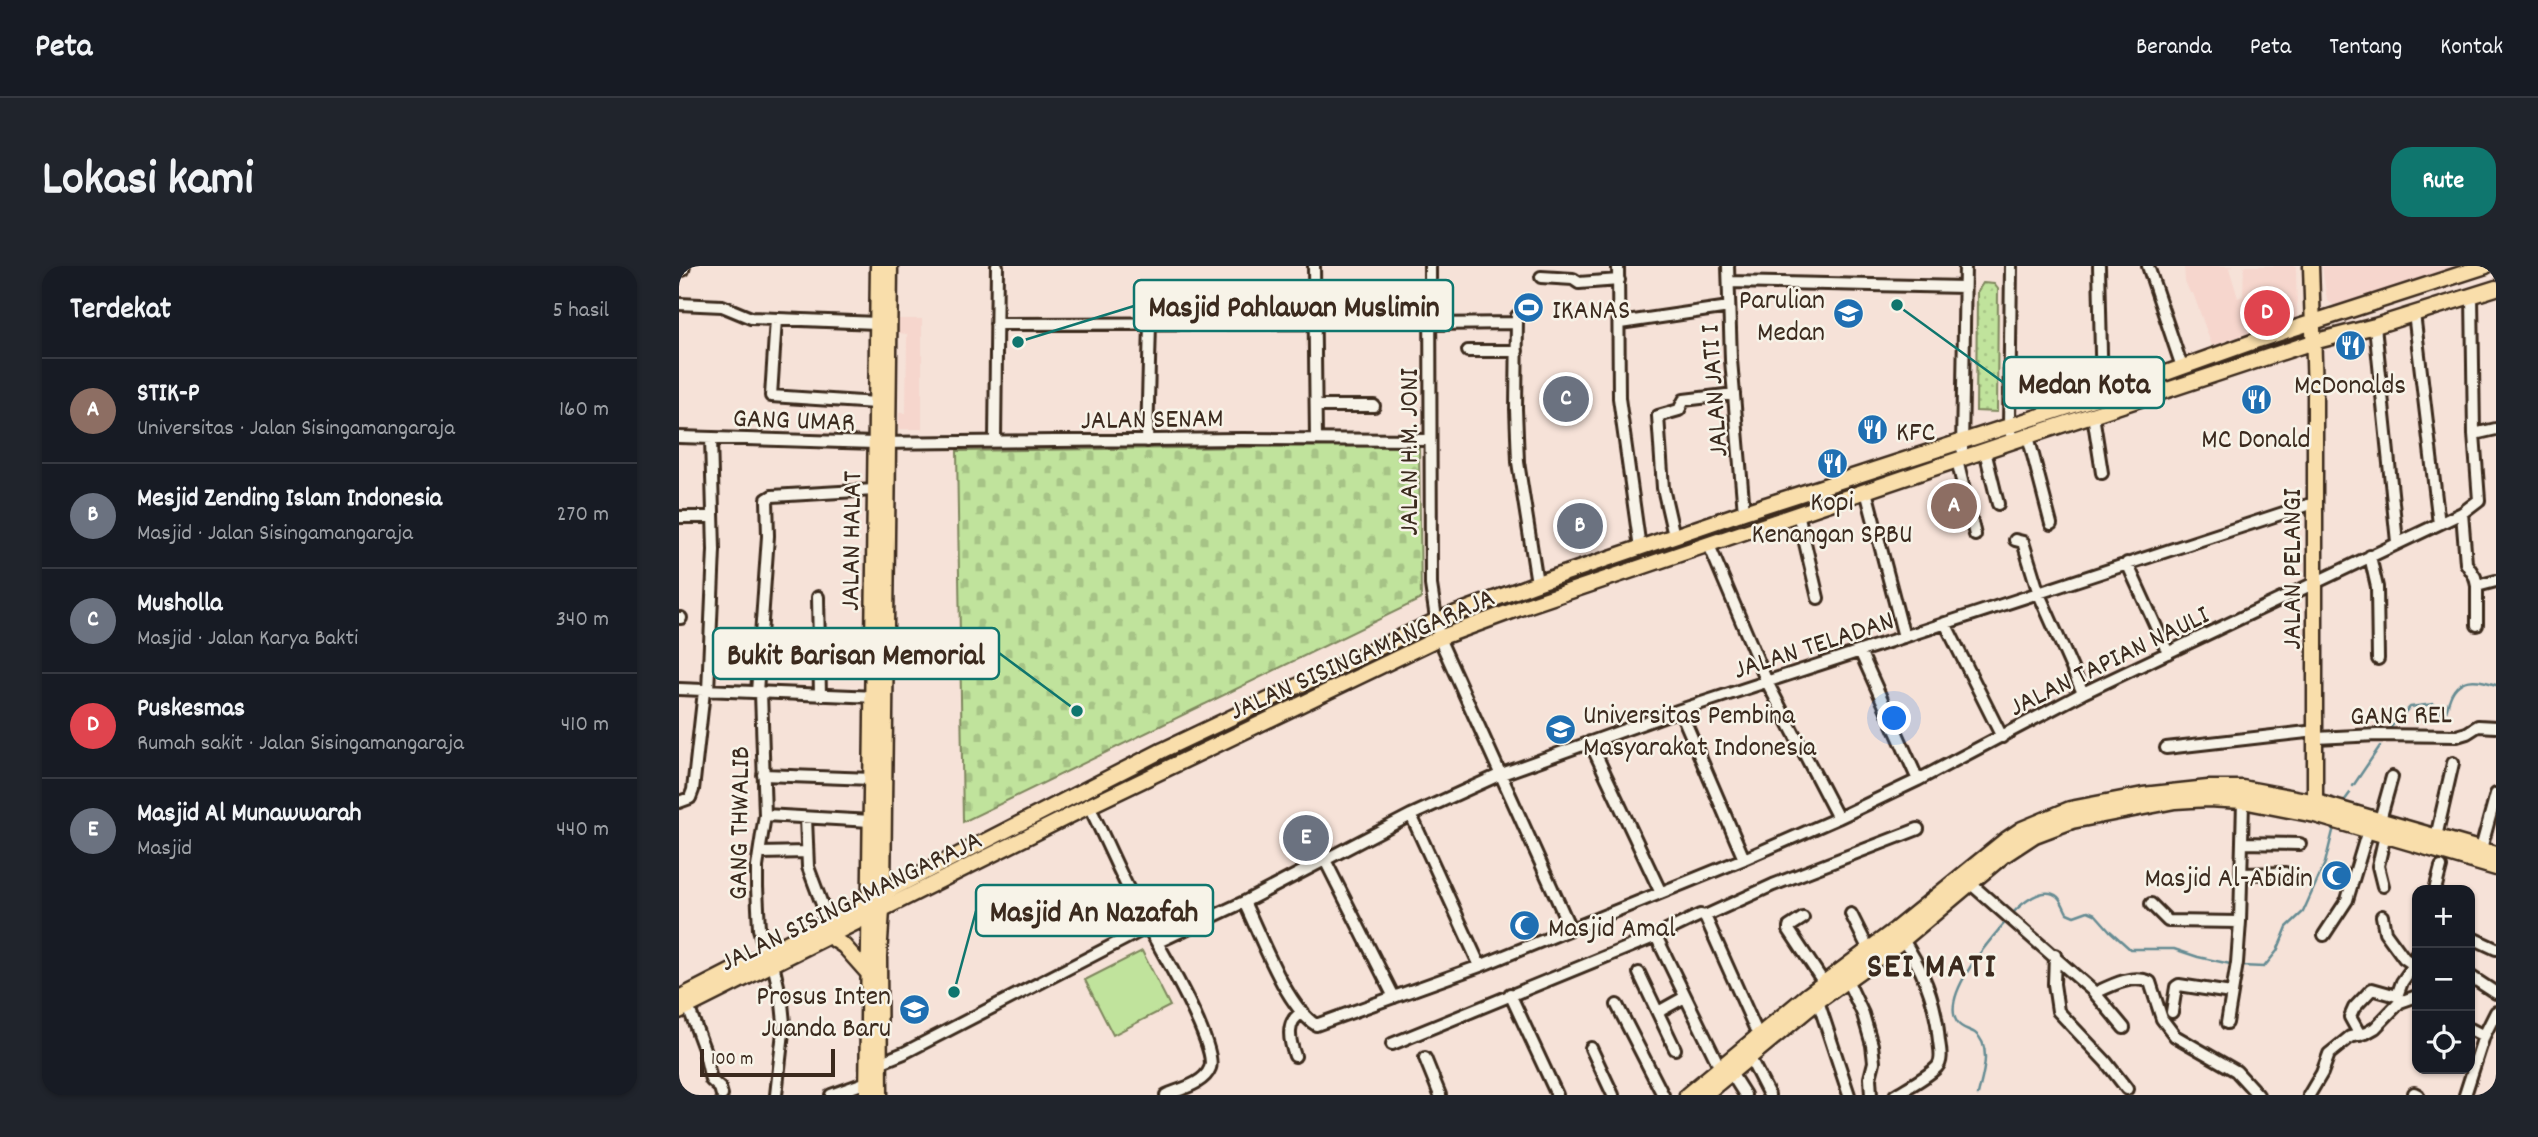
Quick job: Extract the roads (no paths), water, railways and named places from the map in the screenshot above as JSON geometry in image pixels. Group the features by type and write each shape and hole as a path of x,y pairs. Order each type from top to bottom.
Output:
{"main road":[{"name":"JALAN HALAT","path":"876,898 871,779 877,697 874,491 882,443 876,403 878,266"},
{"name":"JALAN HALAT","path":"876,898 882,443 890,266"},
{"name":"JALAN PELANGI","path":"2311,266 2316,734 2322,811"},
{"name":"JALAN SISINGAMANGARAJA","path":"829,930 876,898 1163,750 1436,621 1537,583 1744,512 2102,396 2486,266"},
{"name":"JALAN SISINGAMANGARAJA","path":"682,1005 829,930 875,914 1089,806 1439,638 2028,436 2313,342 2375,326 2496,288"},
{"path":"1238,715 1246,731"},
{"path":"1687,1095 1750,1058 1847,980 2007,839 2022,829 2070,809 2143,795 2223,788 2260,790 2322,811 2374,825 2437,836 2496,854"},
{"path":"1082,793 1089,806"},
{"path":"1705,1095 1759,1037 1824,983 1869,950 1900,934 2035,835 2072,821 2175,802 2208,799 2322,811"},
{"path":"2374,825 2385,835 2496,868"},
{"path":"867,1089 868,973 876,898"},
{"path":"875,914 880,1095"},
{"path":"829,930 868,973"}],"street":[{"path":"995,440 997,266"},
{"path":"1314,266 1316,439"},
{"name":"JALAN H.M. JONI","path":"1430,266 1431,585 1439,638 1570,928"},
{"path":"1618,266 1620,411 1640,548"},
{"name":"JALAN JATI I","path":"1728,266 1734,394 1744,512"},
{"path":"1965,266 1960,459 1975,535"},
{"path":"2011,266 2009,426 2013,442"},
{"path":"2099,266 2102,396"},
{"path":"2148,266 2182,367"},
{"path":"1541,277 1573,279 1579,284 1619,280"},
{"path":"1729,282 1964,287"},
{"path":"2472,296 2474,434 2496,429"},
{"path":"679,304 722,306 742,316 877,323"},
{"path":"1620,323 1730,307"},
{"path":"2414,313 2439,524"},
{"path":"776,319 771,394 773,397 876,403"},
{"path":"1430,324 1517,319 1518,462 1537,583"},
{"path":"996,324 1315,323"},
{"path":"1147,441 1150,324"},
{"path":"2375,326 2397,542"},
{"path":"1468,351 1517,351"},
{"path":"1674,536 1663,488 1658,416 1679,411 1684,400 1734,394"},
{"path":"1316,406 1374,406"},
{"path":"2093,415 2102,472"},
{"name":"JALAN TAPIAN NAULI","path":"1744,859 1918,780 2083,693 2462,513 2477,503 2479,497 2474,434"},
{"path":"2028,436 2051,524"},
{"name":"GANG UMAR","path":"679,438 882,443"},
{"path":"679,803 690,798 692,790 706,691 714,550 711,438"},
{"name":"JALAN SENAM","path":"882,443 995,440 1430,440"},
{"path":"1985,451 1998,504"},
{"name":"GANG THWALIB","path":"776,1095 783,1023 782,1003 759,929 757,867 765,815 759,692 769,529 767,499 772,496 874,491"},
{"path":"1866,491 1904,637"},
{"name":"JALAN TELADAN","path":"1158,942 1244,902 1411,815 1499,775 1680,710 2315,503"},
{"path":"1798,513 1818,598"},
{"path":"2462,513 2465,558 2474,578 2477,625"},
{"path":"679,517 713,517"},
{"path":"2015,540 2023,542 2039,594 2083,693"},
{"path":"1709,545 1767,682 1838,818"},
{"path":"2370,556 2377,587 2378,659"},
{"path":"2127,563 2168,653"},
{"path":"2474,578 2496,581"},
{"path":"818,597 820,695"},
{"path":"1945,623 2002,737"},
{"path":"1860,651 1918,780"},
{"path":"679,690 877,697"},
{"path":"1244,902 1286,991 1313,1023 1318,1025 1480,966 1744,859 1680,710"},
{"name":"GANG REL","path":"2166,748 2316,734 2457,736 2478,726 2490,727"},
{"path":"1590,742 1660,891"},
{"path":"2437,836 2453,763"},
{"path":"763,775 871,779"},
{"path":"2323,935 2347,900 2392,777"},
{"path":"2481,849 2496,794"},
{"path":"2227,1023 2240,922 2242,801"},
{"path":"1089,806 1148,927 1193,1011 1212,1063 1204,1079 1166,1095"},
{"path":"765,815 871,821"},
{"path":"1411,815 1480,966"},
{"path":"806,818 807,852 812,882 829,930"},
{"path":"1392,1044 1700,915 1705,916 1773,885 1918,829"},
{"path":"2383,886 2378,866 2385,835"},
{"path":"2242,843 2300,844"},
{"path":"760,853 807,852"},
{"path":"1325,860 1394,997"},
{"path":"2436,885 2441,867"},
{"path":"2242,874 2285,873"},
{"path":"1971,884 2095,993 2124,1028"},
{"path":"2151,904 2168,921 2240,922"},
{"path":"1851,914 1869,950"},
{"path":"1705,916 1759,1037"},
{"path":"2382,916 2385,932 2404,958 2412,964"},
{"path":"1803,918 1789,927 1789,930 1824,983"},
{"path":"879,1063 904,1053 1148,927"},
{"path":"1895,1095 1937,1067 1940,1057 1938,1022 1932,995 1900,934"},
{"path":"1655,936 1726,1070 1745,1095"},
{"path":"2475,939 2496,949"},
{"path":"2055,956 2054,984 2058,1011 2106,1062 2127,1090"},
{"path":"2309,1095 2329,1054 2350,1037 2375,1028 2385,1020 2399,998 2402,982 2412,970"},
{"path":"1639,973 1675,1049"},
{"path":"2095,993 2132,979 2140,978 2150,982 2162,1019 2175,1036 2240,1075 2258,1095"},
{"path":"2475,979 2496,993"},
{"path":"1847,980 1863,1014 1872,1045 1874,1062 1870,1078 1871,1095"},
{"path":"2172,1012 2176,987 2179,985 2231,993"},
{"path":"2360,1035 2350,1020 2354,1008 2373,989 2399,998 2412,997"},
{"path":"1510,994 1557,1095"},
{"path":"1658,1012 1685,997"},
{"path":"1818,1002 1849,1095"},
{"path":"682,1005 704,1049 711,1080 720,1088 722,1095"},
{"path":"1617,1005 1663,1095"},
{"path":"1295,1056 1290,1028 1294,1018 1303,1012"},
{"path":"2465,1095 2484,1036 2496,1012"},
{"path":"2475,1032 2484,1036"},
{"path":"1591,1048 1613,1095"},
{"path":"1425,1058 1440,1095"},
{"path":"1750,1058 1769,1095"},
{"path":"831,1095 867,1089"}],"waterway":[{"path":"2391,727 2410,707 2434,704 2440,712 2446,711 2453,693 2462,683 2475,680 2496,685"},
{"path":"2353,786 2380,746"},
{"path":"2342,804 2350,793"},
{"path":"2241,966 2264,967 2277,951 2287,927 2303,912 2325,863 2334,827"},
{"path":"2012,914 2033,897 2052,894 2059,899 2067,913 2074,916 2088,911 2095,914 2130,949 2174,949 2235,965"},
{"path":"1978,1095 1984,1071 1984,1046 1975,1033 1957,1022 1954,1011 1955,997 1970,968 2008,919"}],"place":[{"name":"Medan Kota","path":"1897,305"},
{"name":"IKANAS","path":"1529,308"},
{"name":"Puskesmas","path":"2267,313"},
{"name":"Parulian Medan","path":"1848,314"},
{"name":"Masjid Pahlawan Muslimin","path":"1018,342"},
{"name":"McDonalds","path":"2350,346"},
{"name":"Musholla","path":"1566,399"},
{"name":"MC Donald","path":"2256,400"},
{"name":"KFC","path":"1873,430"},
{"name":"Kopi Kenangan SPBU","path":"1832,463"},
{"name":"STIK-P","path":"1954,506"},
{"name":"Mesjid Zending Islam Indonesia","path":"1580,526"},
{"name":"Bukit Barisan Memorial","path":"1077,711"},
{"name":"Universitas Pembina Masyarakat Indonesia","path":"1560,729"},
{"name":"Masjid Al Munawwarah","path":"1306,838"},
{"name":"Masjid Al-Abidin","path":"2336,876"},
{"name":"Masjid Amal","path":"1525,926"},
{"name":"Masjid An Nazafah","path":"954,992"},
{"name":"Prosus Inten Juanda Baru","path":"914,1010"}],"district":[{"name":"SEI MATI","path":"1932,964"}]}
